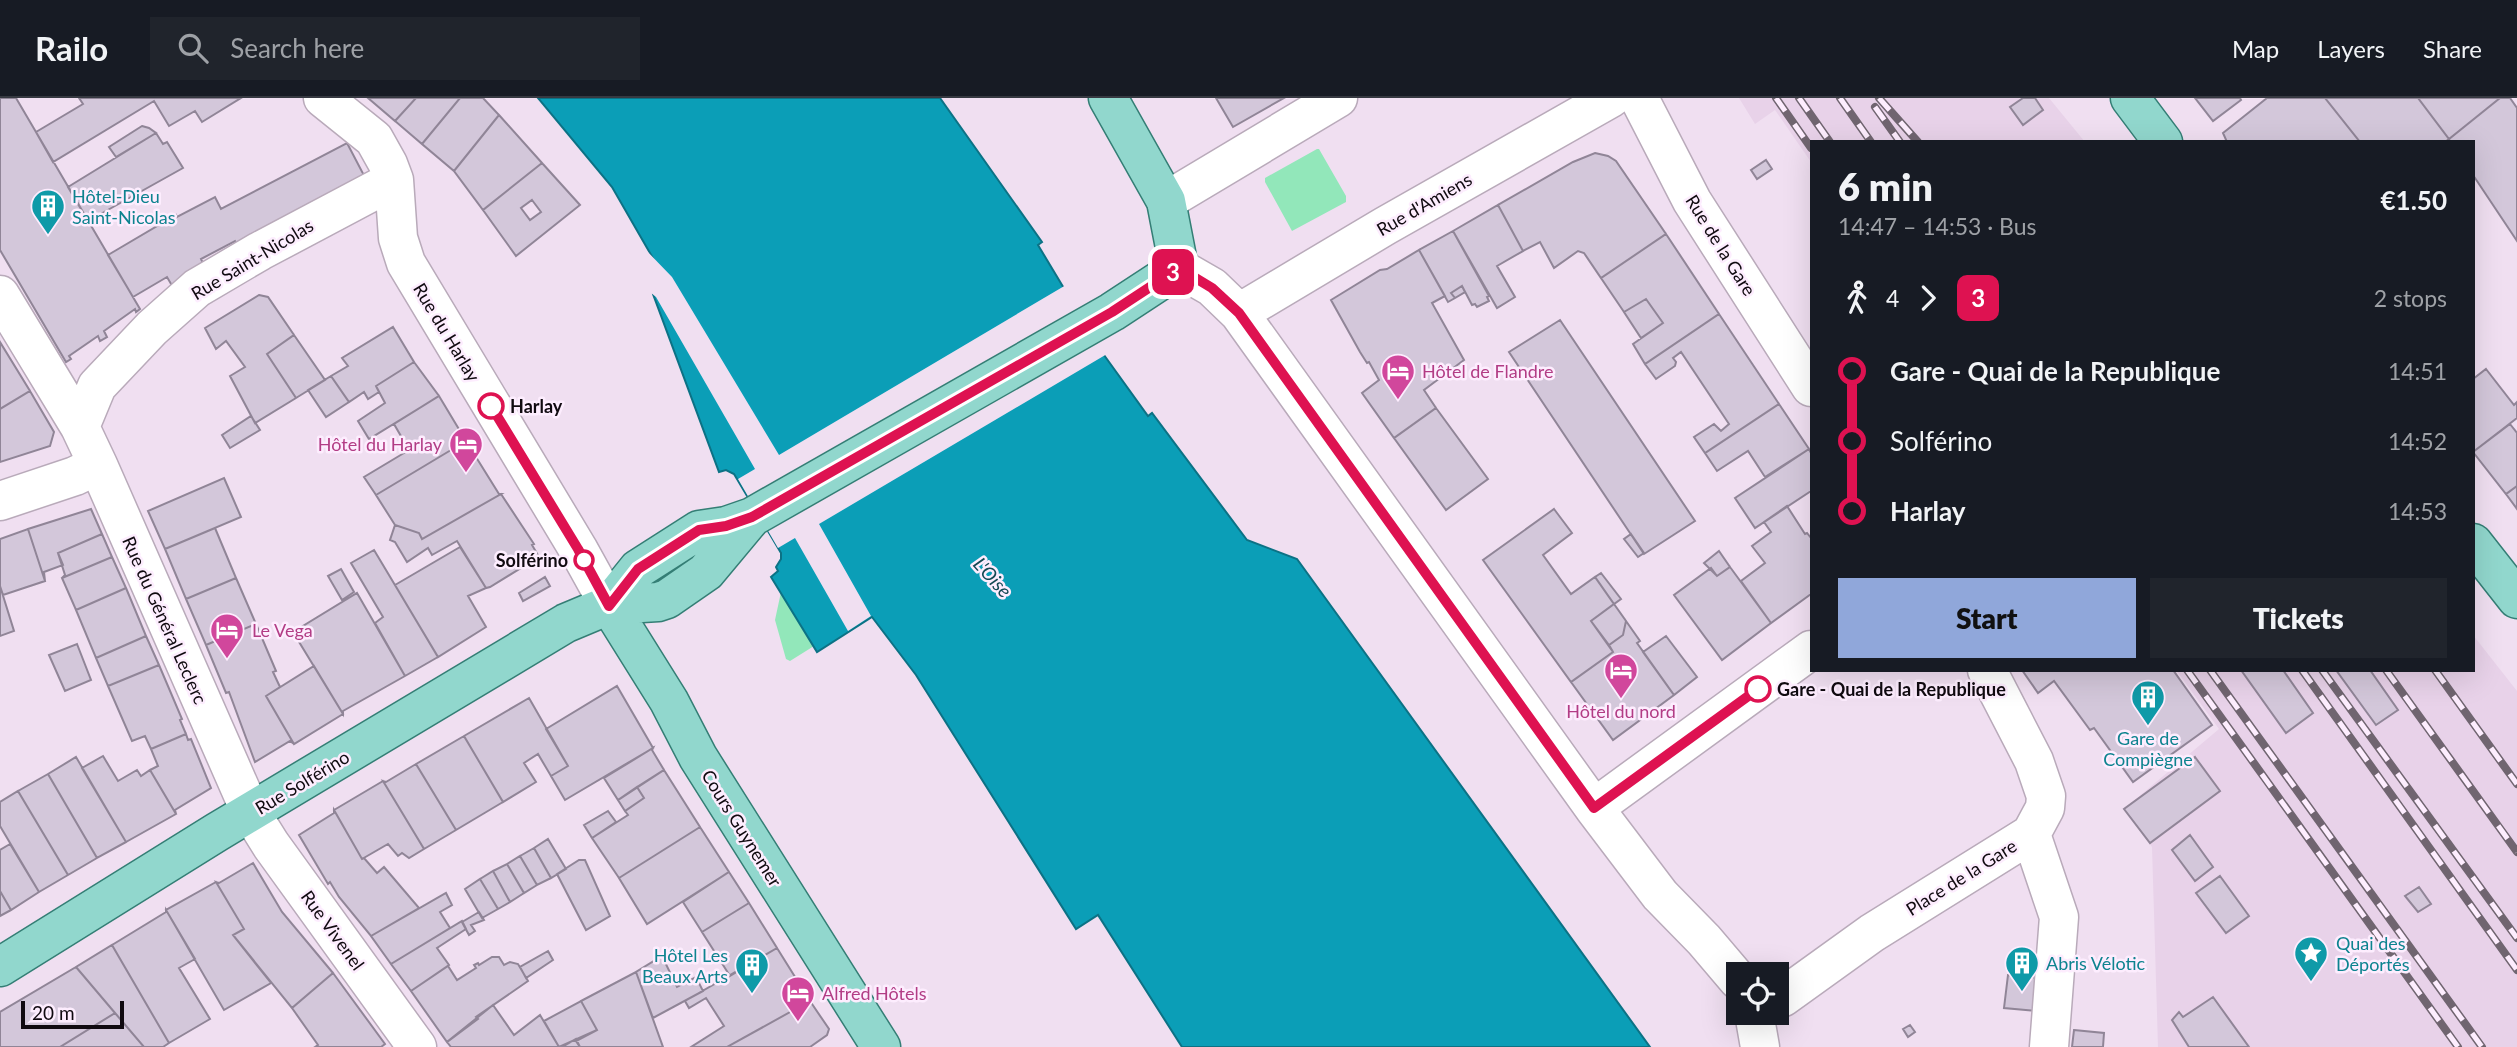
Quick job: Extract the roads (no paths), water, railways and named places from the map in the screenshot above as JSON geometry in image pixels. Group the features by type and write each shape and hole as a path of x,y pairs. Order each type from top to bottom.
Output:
{"main road":[{"path":"609,606 638,569 699,530 726,526 752,517 1112,312 1179,268 1166,201 1108,98"},
{"path":"2130,98 2162,140"},
{"path":"2475,546 2517,599"},
{"name":"Rue Solférino","path":"0,967 566,623 609,606"},
{"name":"Cours Guynemer","path":"609,606 669,701 698,757 868,1042"}],"street":[{"name":"Rue du Harlay","path":"323,98 374,139 394,180 398,238 406,263 578,549 609,606"},
{"path":"1166,201 1339,98"},
{"name":"Rue d'Amiens","path":"1239,313 1385,226 1611,98"},
{"name":"Rue de la Gare","path":"1639,98 1692,201 1810,385"},
{"name":"Rue Saint-Nicolas","path":"80,427 97,386 152,328 197,288 260,251 394,180"},
{"path":"1179,268 1212,288 1239,313 1594,808 1660,895 1726,966"},
{"name":"Rue du Général Leclerc","path":"0,295 80,427 251,813"},
{"path":"0,501 75,476 98,465"},
{"path":"1594,808 1810,651"},
{"name":"Place de la Gare","path":"1789,993 1872,933 2031,834 2045,808 2046,796 2034,761 1988,672"},
{"name":"Rue Vivenel","path":"251,813 271,845 417,1047"},
{"path":"2031,834 2059,917 2049,1047"},
{"path":"1756,1025 1760,1047"}],"water":[{"name":"L'Oise","path":"538,98 940,98 1042,242 1038,245 1104,355 1148,416 1152,413 1247,540 1297,559 1650,1047 1182,1047 1098,915 1076,929 916,675 872,617 817,652 771,577 778,571 776,567 781,553 734,474 726,470 719,472 653,294 660,289 662,274 612,187"}],"railway":[{"path":"1776,98 1810,147"},
{"path":"1799,98 1829,140"},
{"path":"1840,98 1870,140"},
{"path":"1879,98 1916,140"},
{"path":"1875,107 1899,140"},
{"path":"2188,672 2458,1047"},
{"path":"2211,672 2482,1047"},
{"path":"2303,672 2517,970"},
{"path":"2323,672 2517,938"},
{"path":"2387,672 2517,852"},
{"path":"2436,672 2517,784"}],"place":[{"name":"Hôtel-Dieu Saint-Nicolas","path":"48,236"},
{"name":"Hôtel de Flandre","path":"1398,401"},
{"name":"Harlay","path":"491,406"},
{"name":"Hôtel du Harlay","path":"466,474"},
{"name":"Solférino","path":"584,560"},
{"name":"Le Vega","path":"227,660"},
{"name":"Gare - Quai de la Republique","path":"1758,689"},
{"name":"Hôtel du nord","path":"1621,700"},
{"name":"Gare de Compiègne","path":"2148,727"},
{"name":"Quai des Déportés","path":"2311,983"},
{"name":"Abris Vélotic","path":"2022,993"},
{"name":"Hôtel Les Beaux Arts","path":"752,995"},
{"name":"Alfred Hôtels","path":"798,1023"}]}
